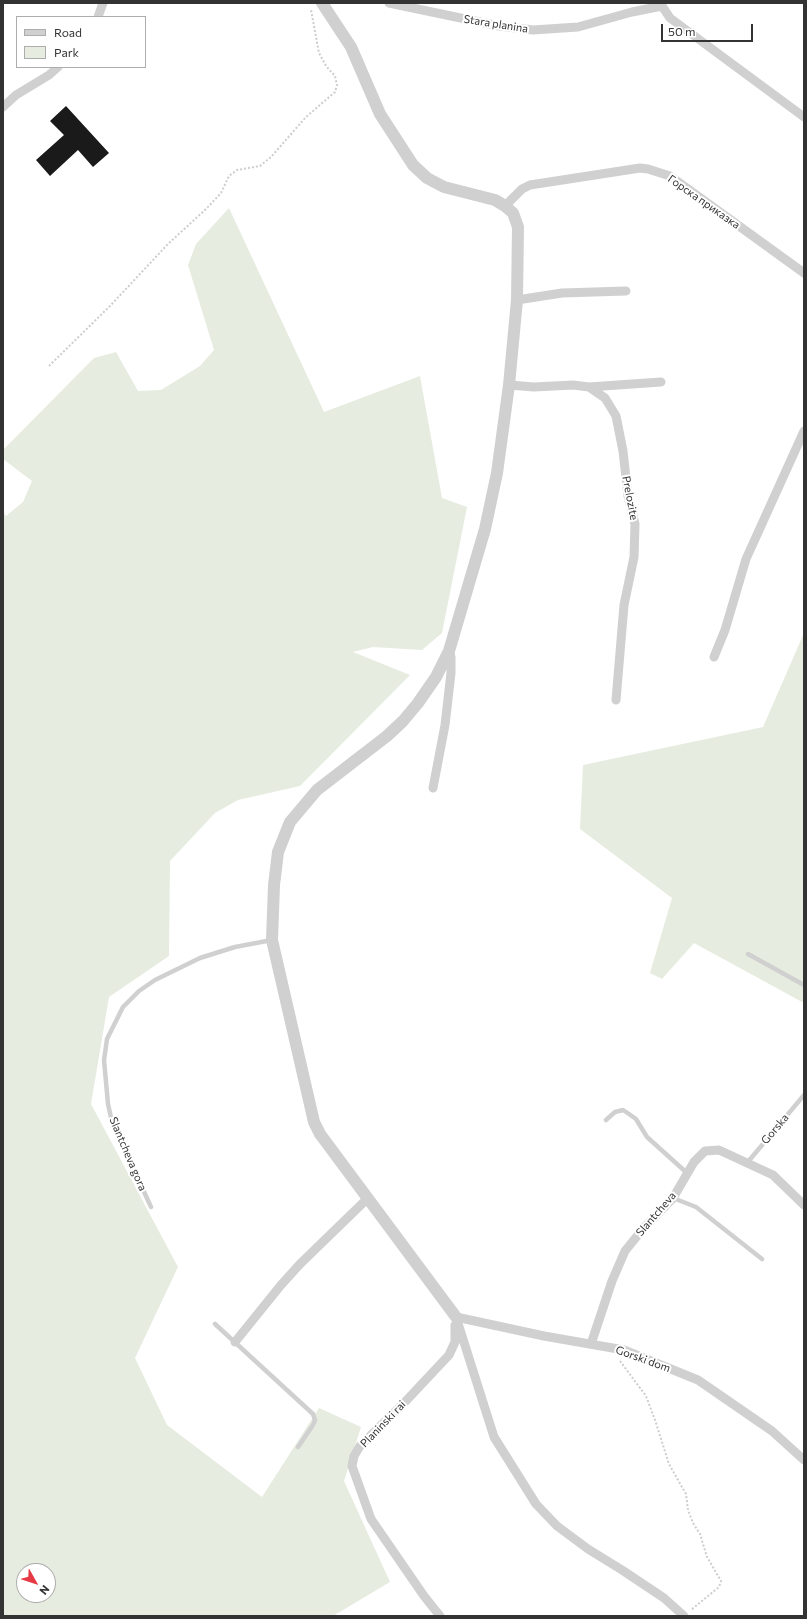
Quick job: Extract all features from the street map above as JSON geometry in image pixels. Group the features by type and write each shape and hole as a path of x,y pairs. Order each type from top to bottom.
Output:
{"street":[{"path":"98,16 103,3"},
{"path":"322,3 350,47 380,114 414,165 427,178 444,187 495,200 513,213 518,226 517,300 509,385 497,473 486,522 448,651 436,677 418,703 403,721 387,736 317,790 290,822 278,852 274,885 272,940 314,1122 320,1134 456,1317 494,1437 536,1504 558,1526 588,1549 687,1614"},
{"name":"Stara planina","path":"389,3 499,26 533,30 578,27 662,4 670,18 804,117"},
{"path":"3,107 16,95 49,75 57,68"},
{"name":"Горска приказка","path":"505,206 522,189 530,185 640,168 648,169 670,176 804,273"},
{"path":"517,300 562,293 626,291"},
{"path":"509,385 534,387 573,385 589,387 661,382"},
{"name":"Prelozite","path":"589,387 605,398 616,416 623,451 628,496 635,524 634,557 624,605 616,700"},
{"path":"714,657 746,559 804,431"},
{"path":"433,788 445,725 451,673 451,657 448,651"},
{"name":"Slantcheva","path":"591,1344 612,1281 625,1251 642,1230 673,1198 694,1162 705,1152 719,1150 773,1175 804,1204"},
{"path":"235,1342 296,1269 368,1198"},
{"name":"Gorski dom","path":"456,1317 544,1336 624,1350 698,1380 772,1431 804,1460"},
{"name":"Planinski rai","path":"440,1616 424,1596 371,1519 352,1466 354,1456 360,1446 404,1403 449,1355 455,1342 456,1317"}],"lane":[{"name":"Slantcheva gora","path":"151,1207 111,1116 107,1098 104,1060 108,1040 123,1007 139,990 155,980 200,958 235,947 272,940"},
{"path":"748,954 804,985"},
{"name":"Gorska","path":"747,1163 804,1095"},
{"path":"606,1120 615,1112 623,1110 636,1119 647,1137 687,1173"},
{"path":"673,1198 696,1207 762,1259"},
{"path":"215,1324 275,1381 313,1414 315,1420 313,1425 298,1447"}],"path":[{"path":"50,366 110,306 168,244 221,193 229,176 237,170 260,166 271,157 306,117 335,92 337,85 334,76 326,66 319,53 311,10"},
{"path":"610,1347 646,1396 669,1464 686,1494 688,1510 693,1523 700,1534 707,1557 721,1581 719,1587 687,1614"}],"green space":[{"path":"229,208 324,412 420,376 442,498 467,507 442,633 422,650 373,647 353,652 410,675 300,786 238,800 215,813 170,861 169,956 109,997 91,1104 178,1267 135,1358 167,1425 262,1497 319,1408 361,1427 344,1481 390,1582 333,1616 3,1616 3,512 6,516 23,502 32,481 3,459 3,450 94,358 116,352 138,391 161,390 200,366 214,350 188,265 196,244"},
{"path":"804,633 804,1003 694,943 662,979 650,973 672,898 580,829 583,765 763,727"}],"building":[{"path":"66,106 109,153 93,167 78,150 50,176 36,160 64,135 50,121"}]}
